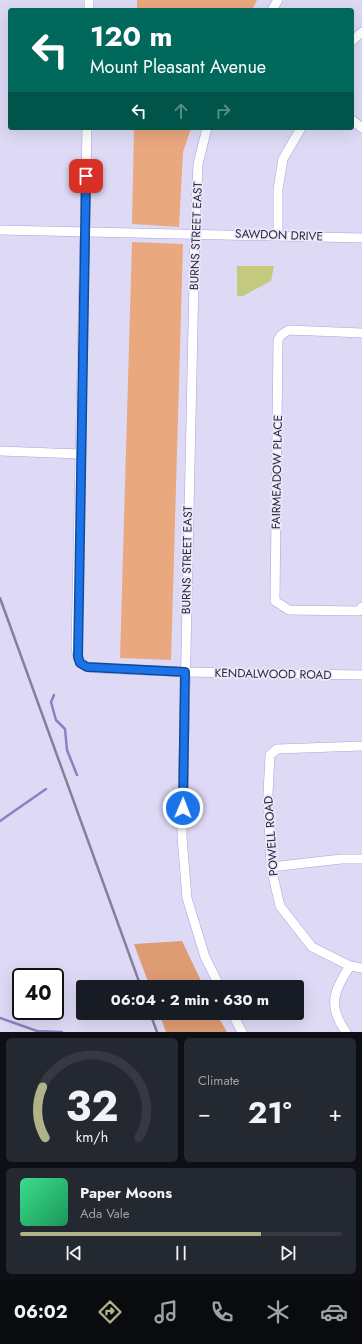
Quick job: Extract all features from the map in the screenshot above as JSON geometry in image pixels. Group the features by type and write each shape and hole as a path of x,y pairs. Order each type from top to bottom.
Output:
{"street":[{"path":"354,39 362,32"},
{"path":"354,122 362,128"},
{"name":"KENDALWOOD ROAD","path":"87,130 76,648 79,660 84,665 92,668 185,672 362,675"},
{"name":"BURNS STREET EAST","path":"206,130 198,164 195,233 182,837 187,898 206,957 217,980"},
{"path":"278,235 278,190 283,159 300,130"},
{"name":"SAWDON DRIVE","path":"0,230 85,230 362,238"},
{"name":"FAIRMEADOW PLACE","path":"362,334 289,330 281,335 278,340 275,601 289,610 358,612 362,607"},
{"path":"0,451 80,454"},
{"name":"POWELL ROAD","path":"362,746 277,750 270,756 268,794 271,867 280,906 312,947 350,966 362,968"},
{"path":"271,867 341,859 362,859"},
{"path":"346,1032 338,1019 333,1000 341,979 350,966"},
{"path":"236,1020 242,1032"}],"shaded area":[{"path":"137,0 257,0 253,8 137,8"},
{"path":"134,130 190,130 183,152 179,227 132,224"},
{"path":"132,242 183,244 171,660 120,658"},
{"path":"182,941 201,980 147,980 134,944"},
{"path":"162,1020 220,1020 227,1032 166,1032"}],"building":[{"path":"237,266 274,266 271,281 243,296 237,296"}],"waterway":[{"path":"54,695 51,702 56,720 65,729 67,750 77,775"},
{"path":"0,821 46,789"},
{"path":"0,1018 37,1031 62,1032"}],"railway":[{"path":"0,598 138,980"},
{"path":"153,1020 157,1032"}],"route":[{"path":"86,176 76,648 80,663 87,667 185,672 183,808"}]}
